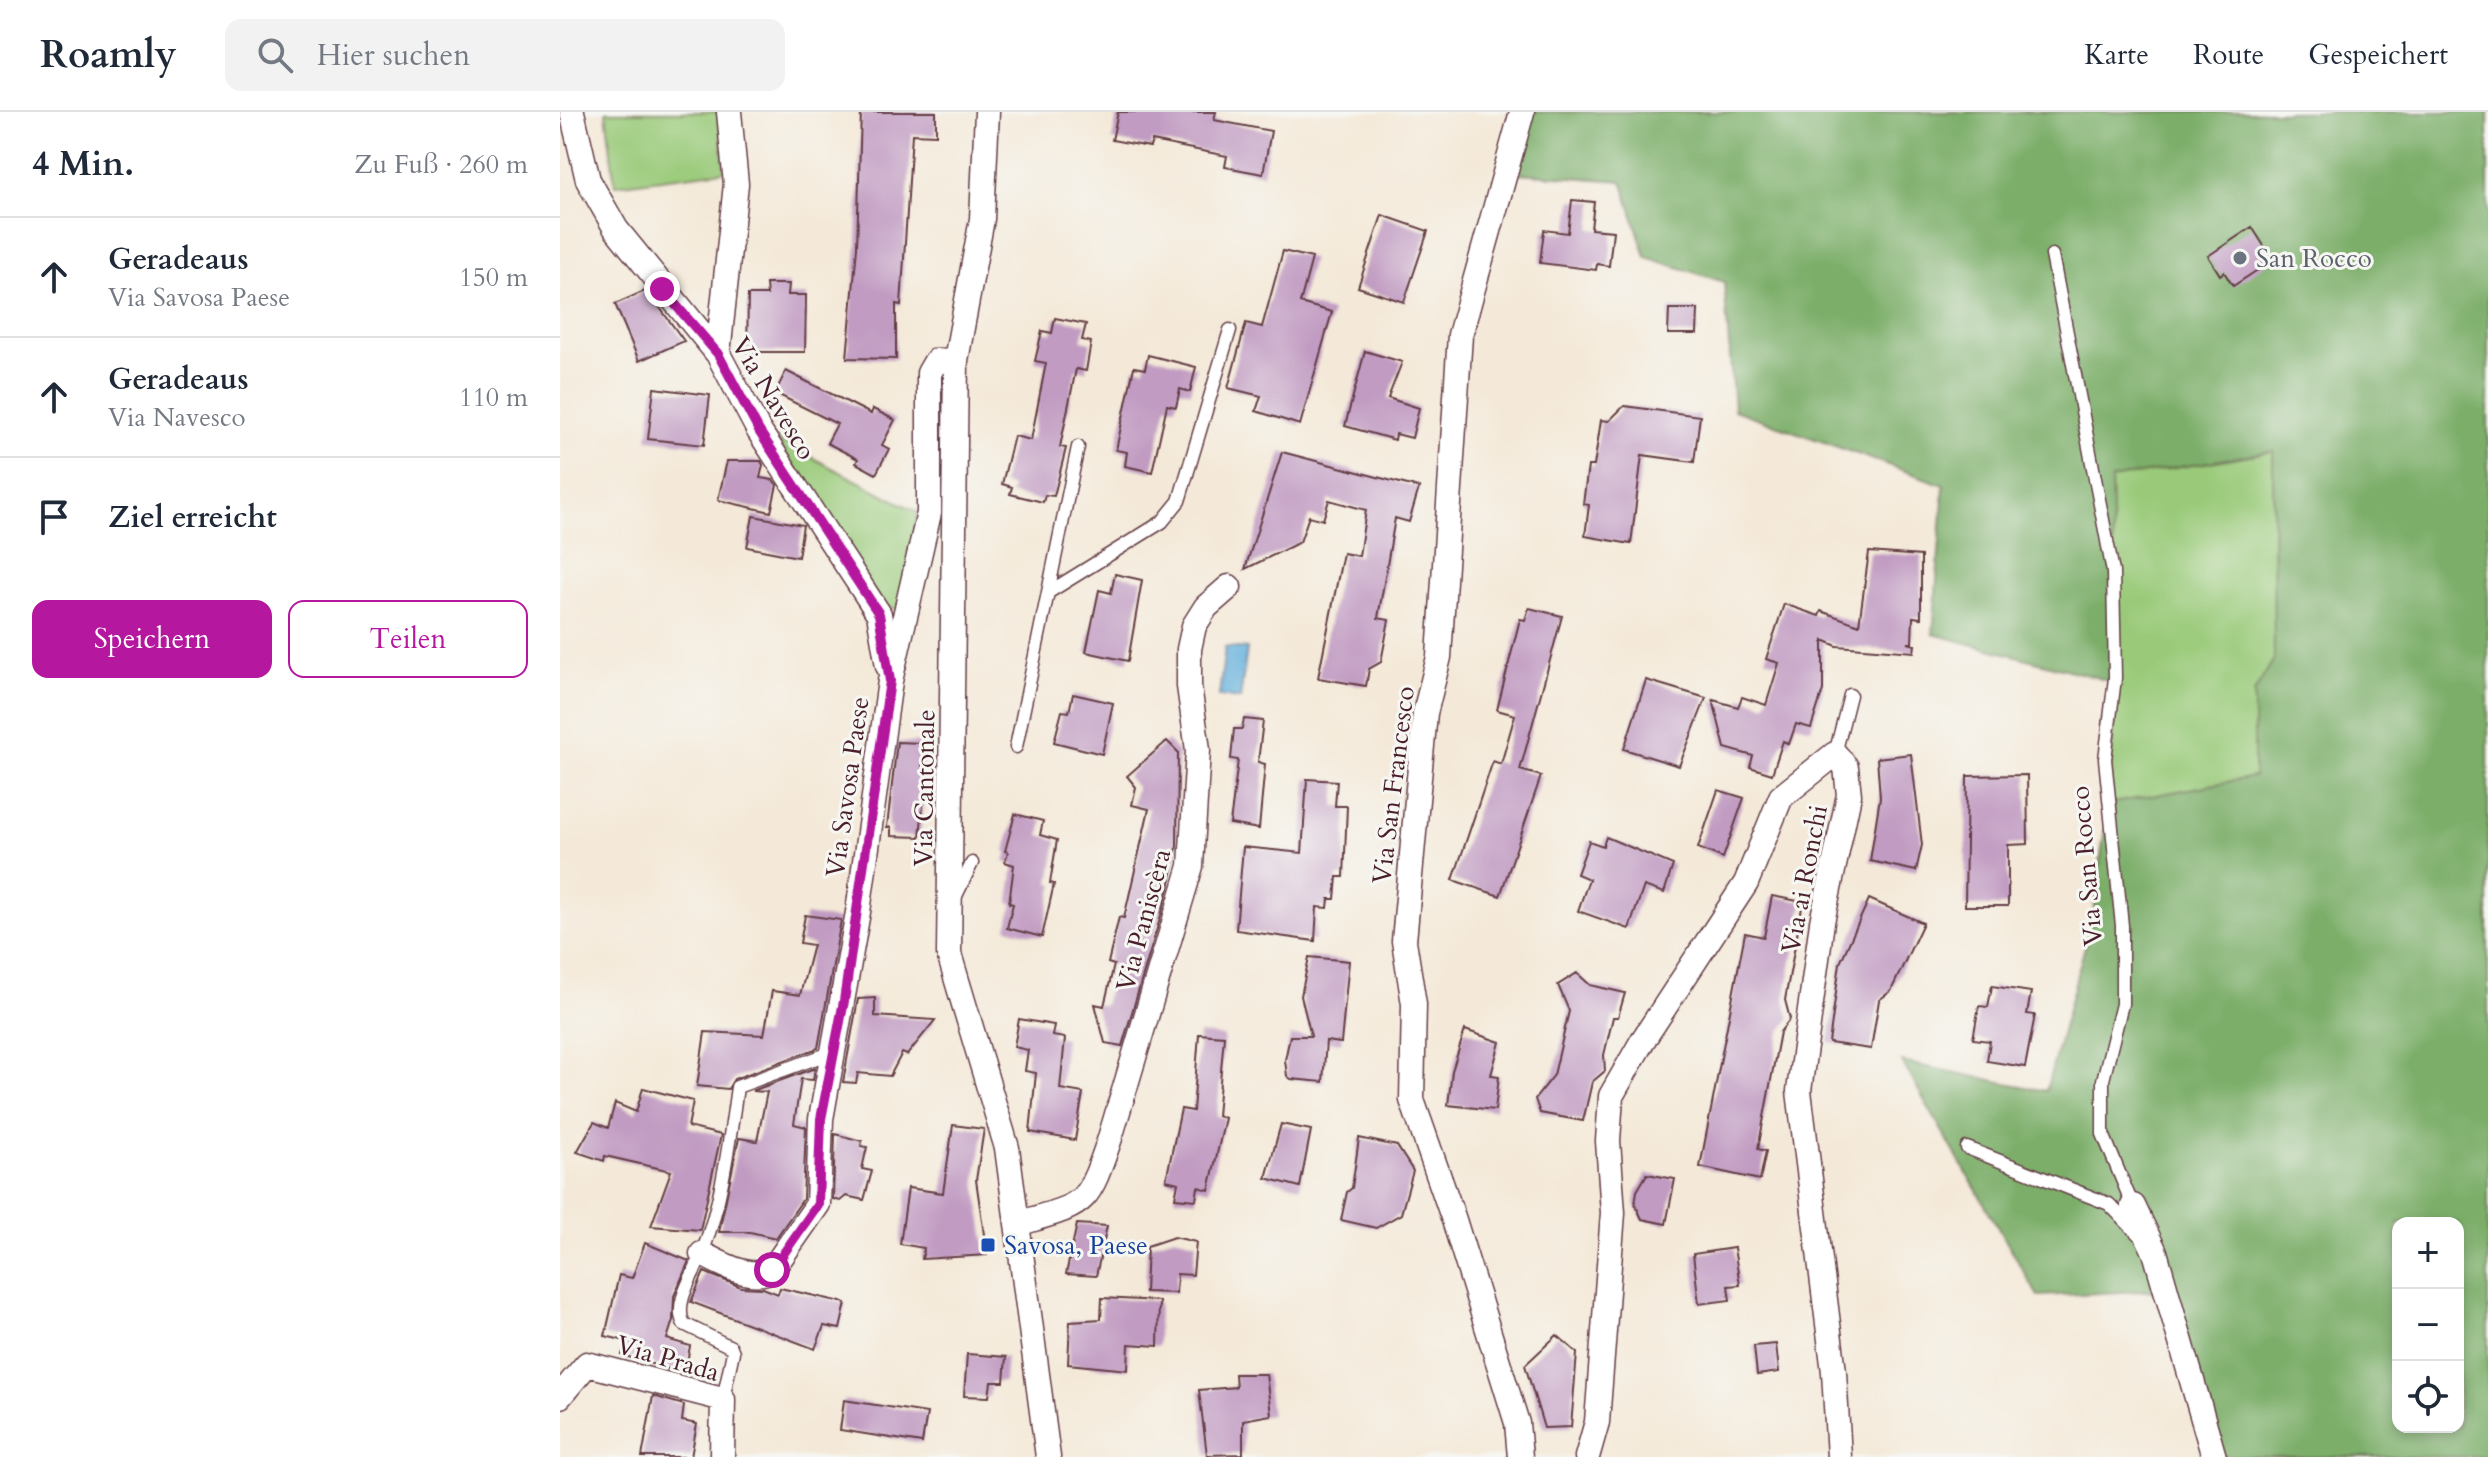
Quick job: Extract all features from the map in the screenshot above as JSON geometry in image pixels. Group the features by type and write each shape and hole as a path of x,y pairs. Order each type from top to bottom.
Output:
{"street":[{"name":"Via Navesco","path":"572,112 588,180 616,229 718,354 759,431 879,614 890,681"},
{"path":"718,354 736,184 729,112"},
{"name":"Via Cantonale","path":"987,112 982,219 956,360 949,954 1007,1148 1048,1457"},
{"name":"Via San Francesco","path":"1520,1457 1517,1423 1454,1220 1412,1100 1414,1004 1404,941 1425,713 1439,657 1460,335 1522,112"},
{"name":"Via Savosa Paese","path":"702,1254 735,1269 763,1275 772,1270 818,1204 821,1119 856,927 890,681 929,513 929,373 936,361 956,360"},
{"name":"Via Paniscèra","path":"1017,1224 1080,1205 1096,1180 1110,1138 1191,866 1198,750 1189,686 1189,649 1194,626 1206,607 1229,587"},
{"name":"Via ai Ronchi","path":"1587,1457 1597,1422 1613,1213 1608,1141 1611,1096 1643,1040 1746,883 1781,797 1835,754 1846,767 1849,795 1822,922 1799,1091 1834,1372 1839,1457"},
{"name":"Via San Rocco","path":"2133,1206 2155,1252 2214,1457"},
{"name":"Via Prada","path":"560,1396 587,1364 723,1399 722,1457"}],"lane":[{"name":"Via San Rocco","path":"2052,255 2113,572 2115,678 2105,759 2122,926 2122,1004 2103,1080 2103,1134 2133,1206"},
{"path":"1049,592 1162,522 1179,501 1230,330"},
{"path":"1016,747 1078,447"},
{"path":"1835,754 1850,695"},
{"path":"950,908 972,863"},
{"path":"723,1399 733,1360 731,1347 690,1329 681,1318 680,1308 702,1254 726,1166 737,1087 833,1052"},
{"path":"1967,1148 2109,1204 2155,1252"}],"green space":[{"path":"606,112 718,112 725,171 615,185"},
{"path":"1522,112 2488,112 2488,1457 2214,1457 2164,1290 2038,1296 1902,1062 2046,1091 2093,916 2108,804 2254,777 2254,693 2274,659 2273,451 2111,479 2117,683 1933,634 1944,485 1734,410 1724,282 1646,257 1622,181 1505,172"},
{"path":"776,439 918,512 899,610 881,605"},
{"path":"2273,451 2274,659 2254,693 2254,777 2108,804 2117,683 2111,479"}],"water":[{"path":"1225,647 1247,649 1240,699 1219,696"}],"building":[{"path":"861,112 936,112 936,135 912,134 901,305 896,304 896,359 847,358 857,247"},
{"path":"1118,112 1216,112 1214,120 1271,131 1263,174 1225,167 1227,156 1152,141 1150,147 1112,140"},
{"path":"1572,200 1594,202 1591,229 1613,231 1609,266 1597,264 1596,270 1540,263 1544,230 1568,233"},
{"path":"1382,215 1428,231 1404,302 1358,287"},
{"name":"San Rocco","path":"2252,227 2273,260 2233,286 2224,272 2220,275 2208,256"},
{"path":"1283,251 1312,258 1300,303 1332,312 1300,425 1256,411 1261,396 1228,388 1246,323 1262,327"},
{"path":"766,284 789,284 788,295 806,295 805,352 747,352 748,295 767,295"},
{"path":"647,290 684,341 639,361 615,304"},
{"path":"1669,309 1698,309 1697,334 1668,334"},
{"path":"1055,318 1086,324 1082,340 1091,342 1086,371 1076,369 1060,447 1066,448 1054,496 1045,495 1043,502 1010,494 1012,487 1002,484 1014,436 1031,440 1046,363 1035,361 1042,331 1052,333"},
{"path":"1365,351 1402,362 1388,398 1419,408 1412,438 1396,434 1395,440 1345,426"},
{"path":"1148,355 1196,367 1190,392 1180,389 1176,407 1167,405 1152,472 1125,466 1127,452 1116,450 1134,367 1145,369"},
{"path":"786,371 871,414 873,409 895,420 882,445 889,449 876,474 856,463 858,459 827,443 837,424 775,393"},
{"path":"654,388 710,395 704,445 648,439"},
{"path":"1624,406 1700,416 1694,462 1642,455 1631,544 1585,536 1589,505 1583,504 1588,466 1594,466 1601,420 1609,421"},
{"path":"1282,452 1419,488 1409,522 1395,518 1378,618 1389,620 1381,662 1369,669 1366,686 1318,678 1343,553 1359,556 1366,510 1329,500 1323,520 1309,516 1300,542 1245,569"},
{"path":"727,461 761,461 760,478 773,480 777,485 771,512 718,500"},
{"path":"753,516 803,525 798,557 747,547"},
{"path":"1869,552 1921,556 1921,618 1913,617 1912,643 1908,643 1915,645 1914,652 1837,646 1823,640 1823,690 1811,728 1796,724 1789,744 1783,741 1772,774 1750,767 1753,756 1725,748 1713,700 1738,707 1742,697 1766,705 1779,663 1766,659 1784,604 1819,616 1821,611 1859,625"},
{"path":"1115,574 1142,580 1128,661 1086,652 1099,590 1111,593"},
{"path":"1529,608 1562,616 1520,770 1541,776 1500,896 1453,880 1493,761 1501,764 1515,715 1497,710 1520,619 1525,620"},
{"path":"1646,680 1706,698 1679,766 1624,749"},
{"path":"1073,694 1113,703 1102,754 1054,742 1062,711 1069,712"},
{"path":"1244,719 1263,721 1258,762 1265,764 1259,829 1230,824 1238,760 1231,759 1234,729 1242,729"},
{"path":"1167,741 1178,752 1177,846 1169,888 1122,1046 1105,1043 1095,1004 1104,1006 1114,965 1108,963 1119,917 1124,918 1149,809 1132,805 1136,787 1127,776"},
{"path":"897,742 923,743 922,773 926,773 920,837 891,836 891,827 887,827"},
{"path":"1911,754 1922,845 1916,871 1870,861 1880,797 1877,758"},
{"path":"2027,775 2028,844 2008,845 2008,906 1965,906 1967,776"},
{"path":"1307,779 1337,781 1335,806 1347,806 1344,877 1337,877 1335,899 1329,899 1328,908 1317,907 1315,941 1236,930 1243,847 1302,853"},
{"path":"1718,790 1744,798 1723,858 1698,848"},
{"path":"1015,814 1043,821 1040,835 1057,840 1050,883 1054,884 1042,937 1007,928 1013,904 1009,903 1014,865 1005,862 1008,852 1005,851"},
{"path":"1606,837 1673,865 1664,893 1644,886 1629,929 1578,911 1589,879 1577,874 1589,841 1603,846"},
{"path":"1772,896 1803,902 1785,1000 1790,1019 1780,1032 1758,1149 1766,1151 1760,1180 1700,1167 1745,933 1764,937"},
{"path":"1869,899 1923,923 1891,991 1879,1000 1871,1049 1829,1043 1840,963"},
{"path":"805,915 841,920 818,1048 734,1079 728,1089 697,1086 705,1032 764,1035 772,991 800,995 813,945 800,943"},
{"path":"1309,957 1349,961 1341,1043 1326,1041 1323,1082 1291,1079 1287,1076 1285,1060 1290,1036 1311,1036 1301,996"},
{"path":"1577,973 1590,985 1625,993 1618,1017 1613,1017 1604,1055 1605,1071 1592,1082 1583,1121 1540,1113 1535,1099 1554,1075 1569,1011 1558,985"},
{"path":"1992,986 2031,992 2027,1014 2035,1015 2025,1067 1987,1061 1990,1041 1973,1039 1979,1006 1988,1007"},
{"path":"875,998 875,1016 935,1020 907,1055 902,1053 890,1076 858,1073 856,1083 843,1082 858,999"},
{"path":"1019,1019 1054,1025 1052,1036 1065,1038 1060,1089 1083,1093 1075,1140 1030,1132 1036,1073 1025,1071 1028,1050 1014,1047"},
{"path":"1465,1030 1500,1042 1491,1075 1499,1076 1495,1110 1448,1105 1452,1071"},
{"path":"1199,1034 1224,1036 1217,1116 1225,1118 1209,1190 1198,1187 1196,1200 1175,1198 1178,1183 1166,1180 1181,1109 1193,1111"},
{"path":"815,1068 813,1080 801,1079 794,1124 806,1127 803,1199 776,1238 750,1232 719,1232 739,1138 757,1141 767,1092 752,1091"},
{"path":"643,1088 693,1101 688,1127 721,1135 700,1230 651,1226 671,1171 605,1156 604,1161 577,1152 594,1122 608,1128 615,1103 636,1112"},
{"path":"1281,1124 1311,1130 1300,1187 1266,1178"},
{"path":"953,1125 984,1129 976,1180 987,1255 922,1259 924,1248 900,1244 908,1188 943,1193"},
{"path":"835,1134 862,1141 861,1146 867,1147 862,1169 872,1171 864,1200 846,1196 840,1201 833,1199"},
{"path":"1359,1138 1397,1146 1413,1171 1401,1214 1376,1228 1341,1220 1347,1192 1352,1188"},
{"path":"1647,1174 1675,1179 1666,1224 1642,1219 1635,1204 1637,1191"},
{"path":"1077,1224 1107,1226 1096,1276 1066,1274"},
{"path":"1174,1237 1196,1242 1193,1275 1177,1274 1176,1293 1145,1292 1147,1246"},
{"path":"645,1243 689,1261 674,1296 673,1320 667,1339 690,1346 685,1374 622,1355 626,1341 605,1336 619,1275 632,1278"},
{"path":"1734,1248 1740,1285 1728,1286 1730,1300 1699,1304 1693,1254"},
{"path":"704,1272 741,1287 763,1288 778,1294 780,1288 846,1303 840,1329 824,1326 815,1349 691,1302"},
{"path":"1102,1298 1159,1301 1158,1346 1129,1344 1128,1370 1068,1364 1070,1321 1101,1319"},
{"path":"1557,1335 1577,1353 1571,1427 1544,1428 1525,1365"},
{"path":"1776,1344 1779,1372 1757,1375 1754,1346"},
{"path":"967,1354 1006,1357 1004,1382 991,1382 989,1397 964,1396"},
{"path":"1235,1374 1266,1374 1271,1415 1243,1420 1243,1454 1207,1455 1199,1390 1236,1387"},
{"path":"653,1396 684,1405 682,1421 697,1424 691,1457 642,1457"},
{"path":"844,1400 927,1413 922,1443 840,1430"}],"place":[{"name":"San Rocco","path":"2240,258"},
{"name":"Savosa, Paese","path":"988,1245"}],"route":[{"path":"662,289 718,354 759,431 879,614 890,681 844,1001 821,1119 816,1180 818,1204 772,1270"}]}
